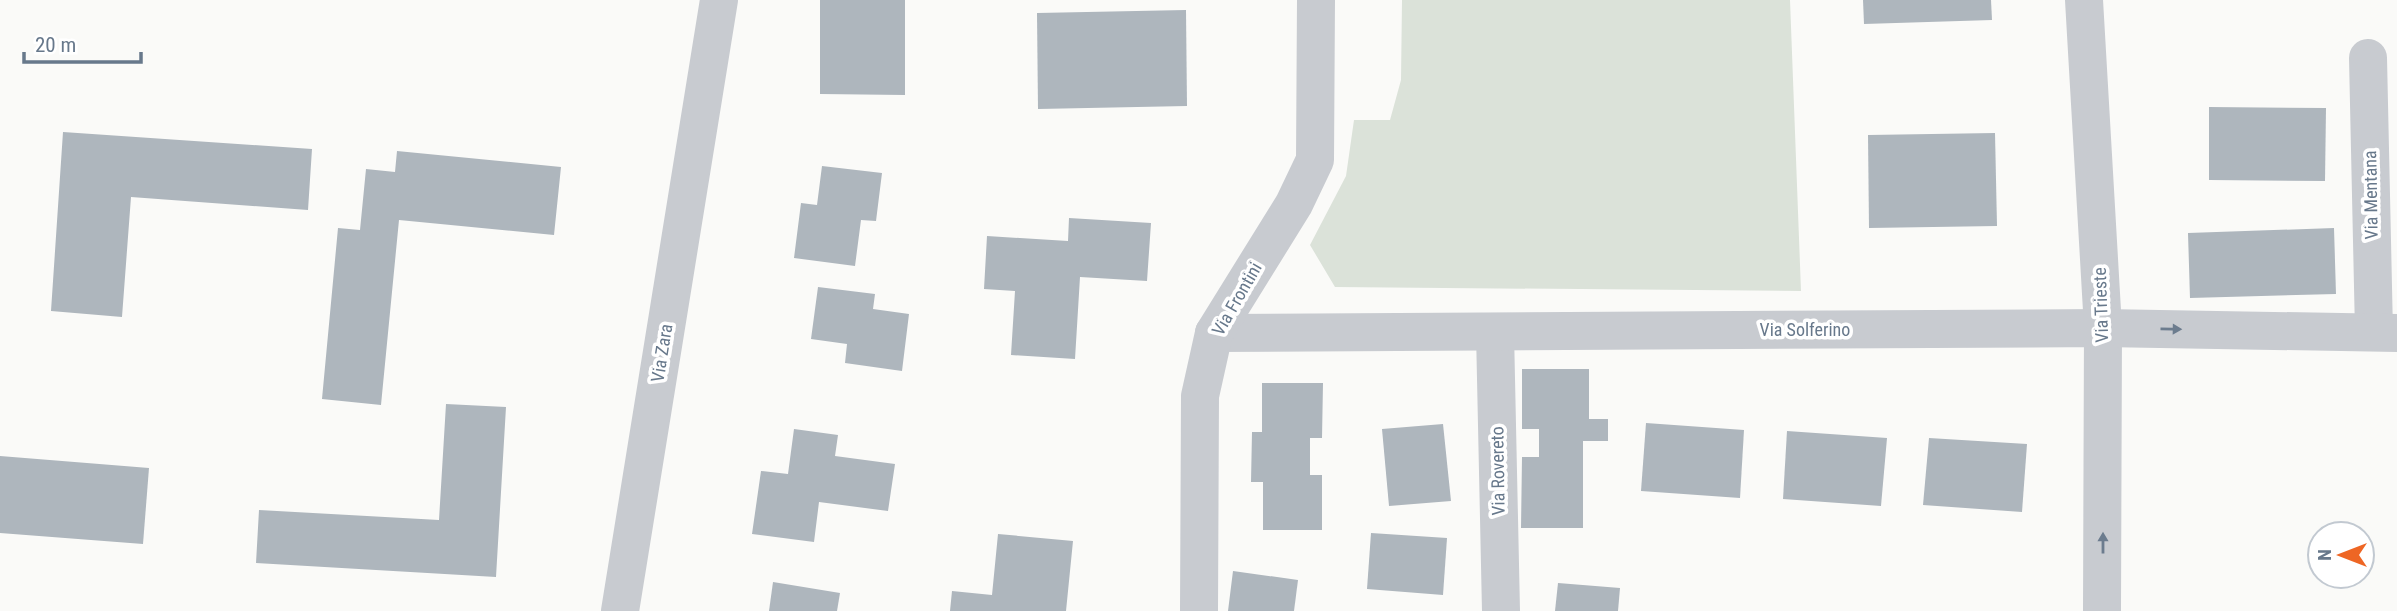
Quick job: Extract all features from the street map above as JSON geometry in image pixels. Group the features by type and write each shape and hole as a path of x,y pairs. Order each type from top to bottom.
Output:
{"street":[{"name":"Via Zara","path":"620,611 719,0"},
{"name":"Via Frontini","path":"1199,611 1200,396 1214,333 1294,204 1315,160 1316,0"},
{"name":"Via Trieste","path":"2084,0 2103,328 2102,611"},
{"name":"Via Mentana","path":"2368,58 2385,332"},
{"name":"Via Solferino","path":"1214,333 2103,328 2385,332"},
{"name":"Via Rovereto","path":"1495,332 1500,611"}],"shaded area":[{"path":"1402,0 1790,0 1801,291 1335,287 1310,245 1346,176 1354,120 1390,120 1401,80"}],"building":[{"path":"820,0 905,0 905,95 820,94"},
{"path":"1863,0 1991,0 1992,20 1864,24"},
{"path":"1186,10 1187,106 1038,109 1037,13"},
{"path":"2209,107 2326,108 2325,181 2209,180"},
{"path":"63,132 312,149 308,210 131,197 122,317 51,311"},
{"path":"1995,133 1997,226 1869,228 1868,135"},
{"path":"397,151 561,167 554,235 399,220 381,405 322,399 338,228 360,230 366,169 395,172"},
{"path":"822,166 882,173 876,221 861,220 855,266 794,258 801,203 817,205"},
{"path":"1069,218 1151,223 1147,281 1080,277 1075,359 1011,355 1015,291 984,289 987,236 1068,241"},
{"path":"2334,228 2336,294 2190,298 2188,233"},
{"path":"818,287 875,294 873,309 909,314 902,371 845,363 847,344 811,339"},
{"path":"1522,369 1589,369 1589,419 1608,419 1608,441 1583,441 1583,528 1521,528 1522,457 1539,457 1539,429 1522,429"},
{"path":"1262,383 1323,383 1322,438 1310,438 1310,475 1322,475 1322,530 1263,530 1263,482 1251,482 1252,432 1262,432"},
{"path":"446,404 506,407 496,577 256,563 259,510 439,520"},
{"path":"1646,423 1744,430 1740,498 1641,491"},
{"path":"1443,424 1451,501 1389,506 1382,429"},
{"path":"794,429 838,435 835,456 895,464 888,511 819,502 814,542 752,534 761,471 788,474"},
{"path":"1787,431 1887,438 1881,506 1783,499"},
{"path":"1929,438 2027,444 2022,512 1923,505"},
{"path":"0,456 149,468 143,544 0,533"},
{"path":"1371,533 1447,538 1443,595 1367,589"},
{"path":"998,534 1073,541 1066,611 950,611 952,591 992,595"},
{"path":"1233,571 1298,580 1294,611 1228,611"},
{"path":"773,582 840,593 837,611 769,611"},
{"path":"1558,583 1620,588 1618,611 1555,611"}]}
